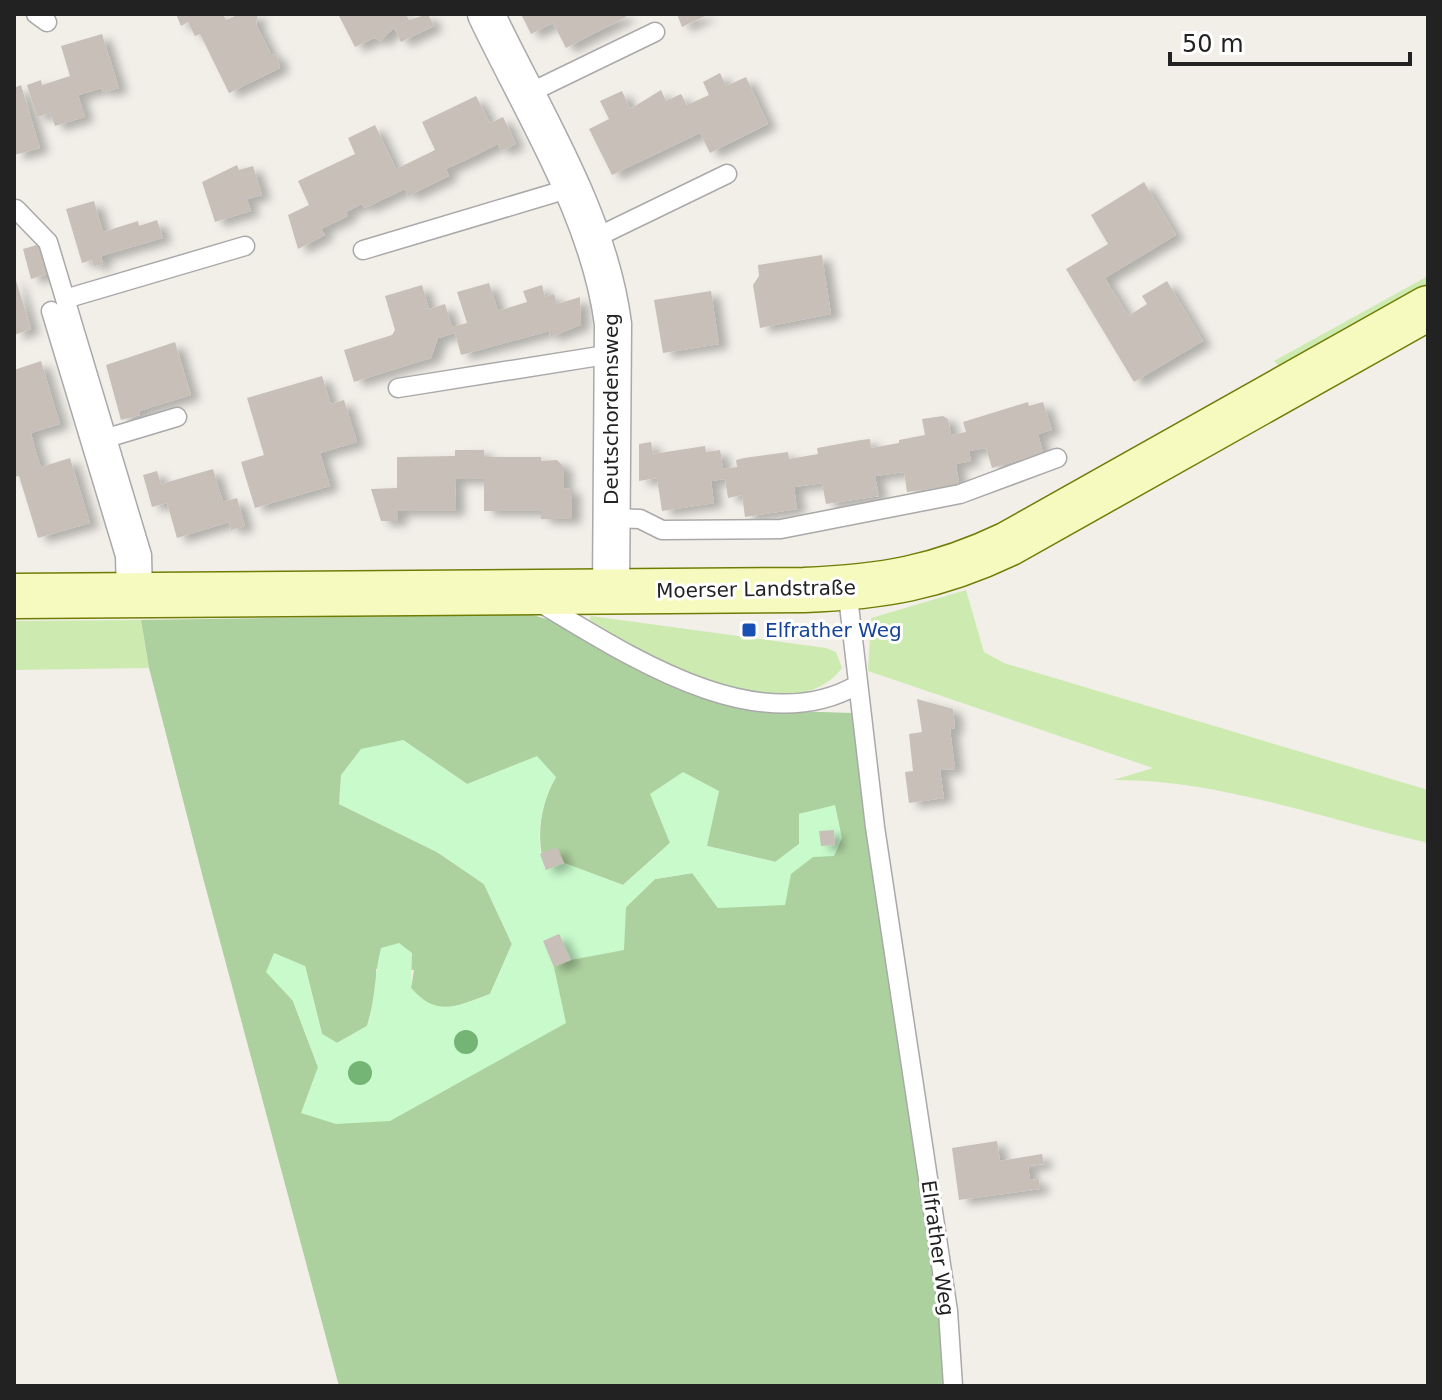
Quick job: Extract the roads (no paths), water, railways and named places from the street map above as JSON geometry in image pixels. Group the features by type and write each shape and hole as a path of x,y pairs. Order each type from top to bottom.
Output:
{"main road":[{"name":"Moerser Landstraße","path":"14,596 847,588 926,577 998,549 1428,308"}],"street":[{"name":"Deutschordensweg","path":"486,14 595,238 608,281 612,354 611,591"}],"lane":[{"path":"525,95 655,32"},
{"path":"595,238 727,174"},
{"path":"363,250 571,188"},
{"path":"16,209 48,242 58,305 135,595"},
{"path":"58,305 245,246"},
{"path":"58,305 107,438 142,555 135,595"},
{"path":"398,388 612,354"},
{"path":"107,438 177,417"},
{"path":"611,518 640,519 662,530 781,529 947,497 1057,458"},
{"name":"Elfrather Weg","path":"847,588 857,685 948,1311 953,1386"},
{"path":"521,591 635,660 754,701 814,703 857,685"}],"place":[{"name":"Elfrather Weg","path":"749,630"}]}
